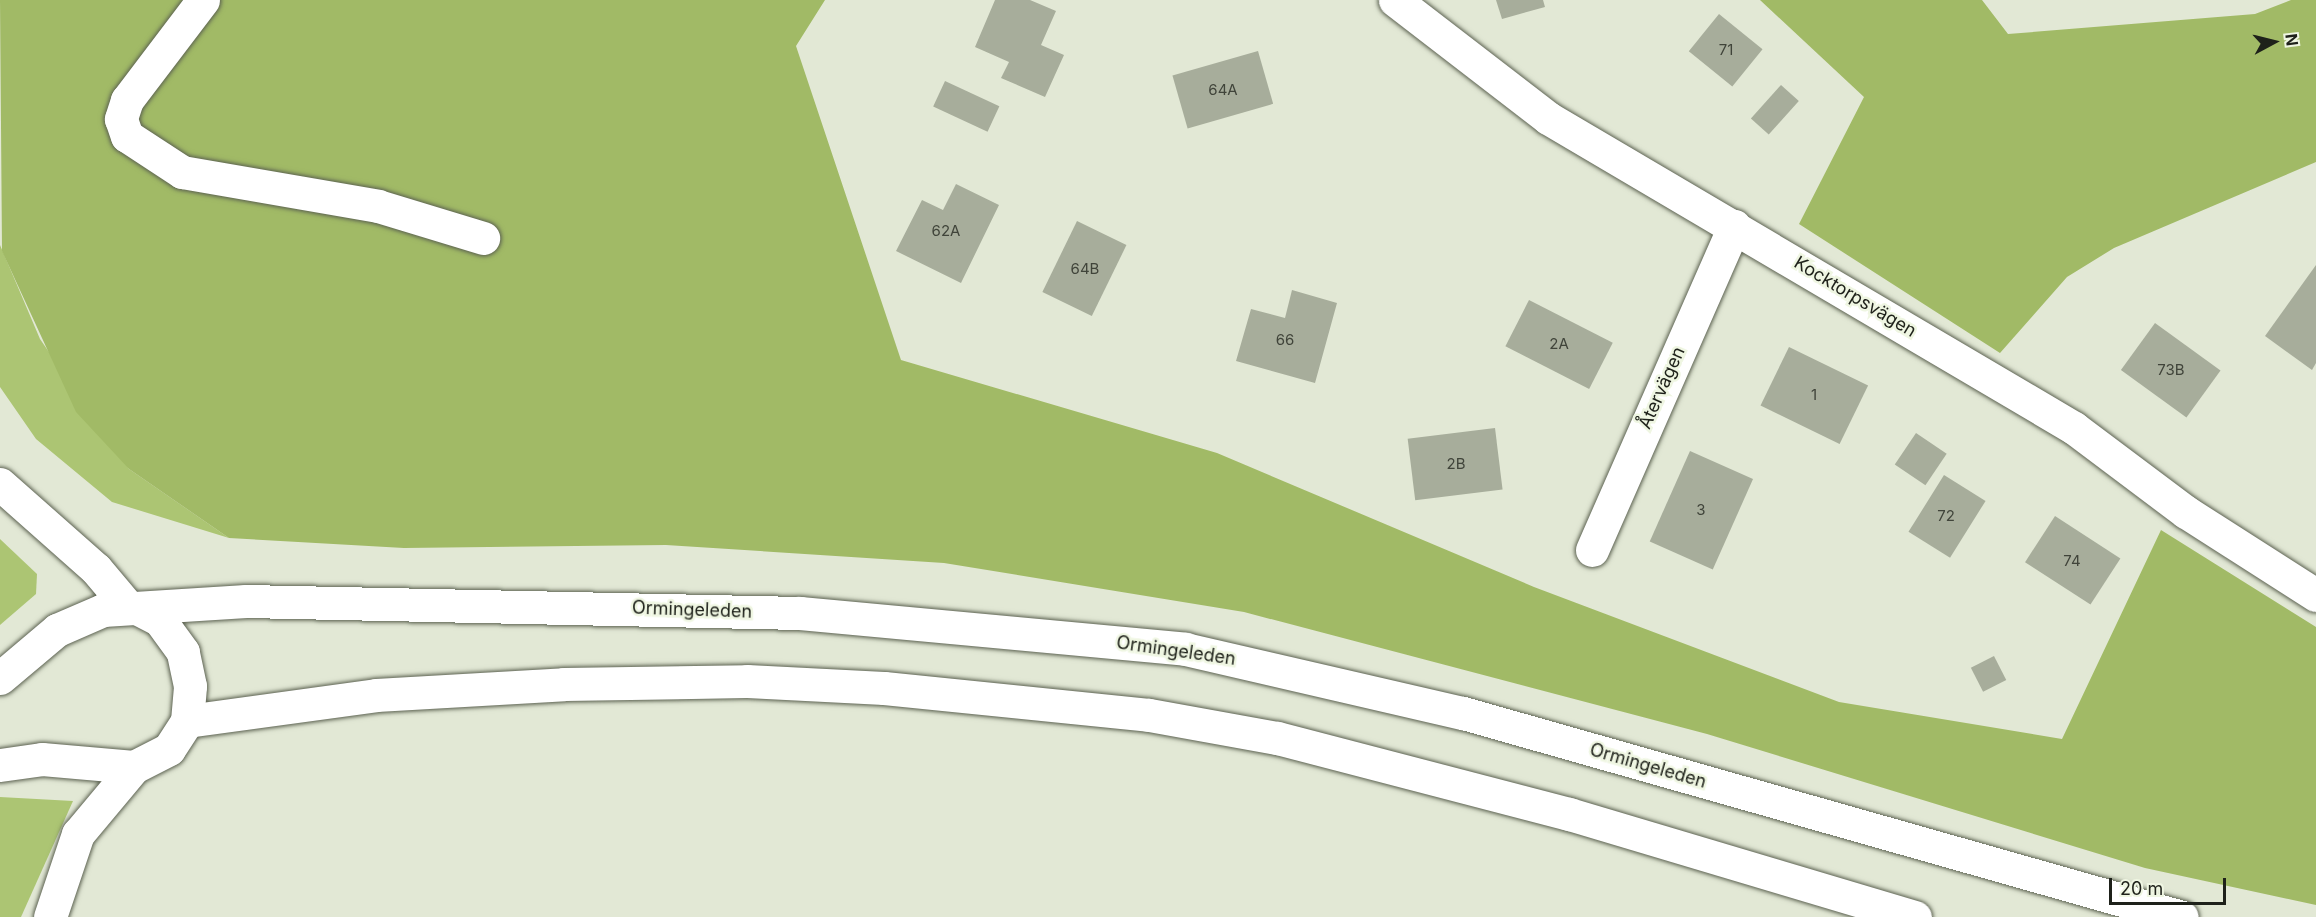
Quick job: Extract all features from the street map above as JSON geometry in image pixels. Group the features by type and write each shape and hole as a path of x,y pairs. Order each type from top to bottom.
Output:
{"main road":[{"path":"203,0 127,100 120,119 127,136 182,172 378,206 483,238"},
{"name":"Kocktorpsvägen","path":"1395,0 1548,118 2073,428 2186,512 2316,595"},
{"name":"Återvägen","path":"1592,550 1734,226"},
{"path":"0,484 96,569 133,608 160,620 183,652 190,686 187,721 169,749 134,767 78,834 50,917"},
{"name":"Ormingeleden","path":"0,678 57,630 103,610 246,601 800,613 1185,649 1463,713 2182,917"},
{"path":"187,721 376,695 564,684 747,681 884,688 1149,715 1277,738 1558,811 1915,917"},
{"path":"0,765 42,759 134,767"}],"green space":[{"path":"0,0 825,0 796,46 901,360 1217,453 1534,587 1839,702 2062,739 2161,530 2316,627 2316,905 2145,868 1707,734 1244,612 944,563 666,545 404,548 229,538 129,469 76,412 2,251"},
{"path":"1760,0 1982,0 2008,34 2255,14 2291,0 2316,0 2316,162 2114,248 2067,277 2000,353 1799,224 1864,97"},
{"path":"0,245 40,339 129,469 229,538 112,502 36,439 0,387"},
{"path":"0,539 37,574 36,594 0,625"},
{"path":"0,797 73,801 21,917 0,917"}],"building":[{"path":"995,0 1030,0 1056,11 1041,45 1064,55 1045,97 1001,78 1009,62 975,47"},
{"path":"1496,0 1543,0 1545,7 1502,19"},
{"path":"1719,14 1763,49 1732,87 1689,51"},
{"path":"1258,51 1273,104 1188,128 1172,76"},
{"path":"945,81 999,106 988,132 933,106"},
{"path":"1781,85 1799,101 1769,135 1751,118"},
{"path":"956,184 999,205 961,283 896,251 922,200 943,210"},
{"path":"1077,221 1126,245 1092,316 1042,292"},
{"path":"2316,265 2316,363 2312,370 2265,336"},
{"path":"1292,290 1337,303 1315,383 1236,361 1251,309 1285,318"},
{"path":"1529,300 1613,343 1589,389 1505,346"},
{"path":"2155,323 2221,371 2186,418 2121,370"},
{"path":"1789,347 1868,386 1840,444 1761,405"},
{"path":"1495,428 1503,490 1415,500 1408,439"},
{"path":"1916,433 1947,454 1925,485 1895,465"},
{"path":"1690,451 1753,479 1713,570 1650,541"},
{"path":"1944,475 1986,501 1950,558 1908,532"},
{"path":"2055,516 2120,558 2090,605 2025,562"},
{"path":"1994,656 2006,680 1983,692 1971,668"}]}
